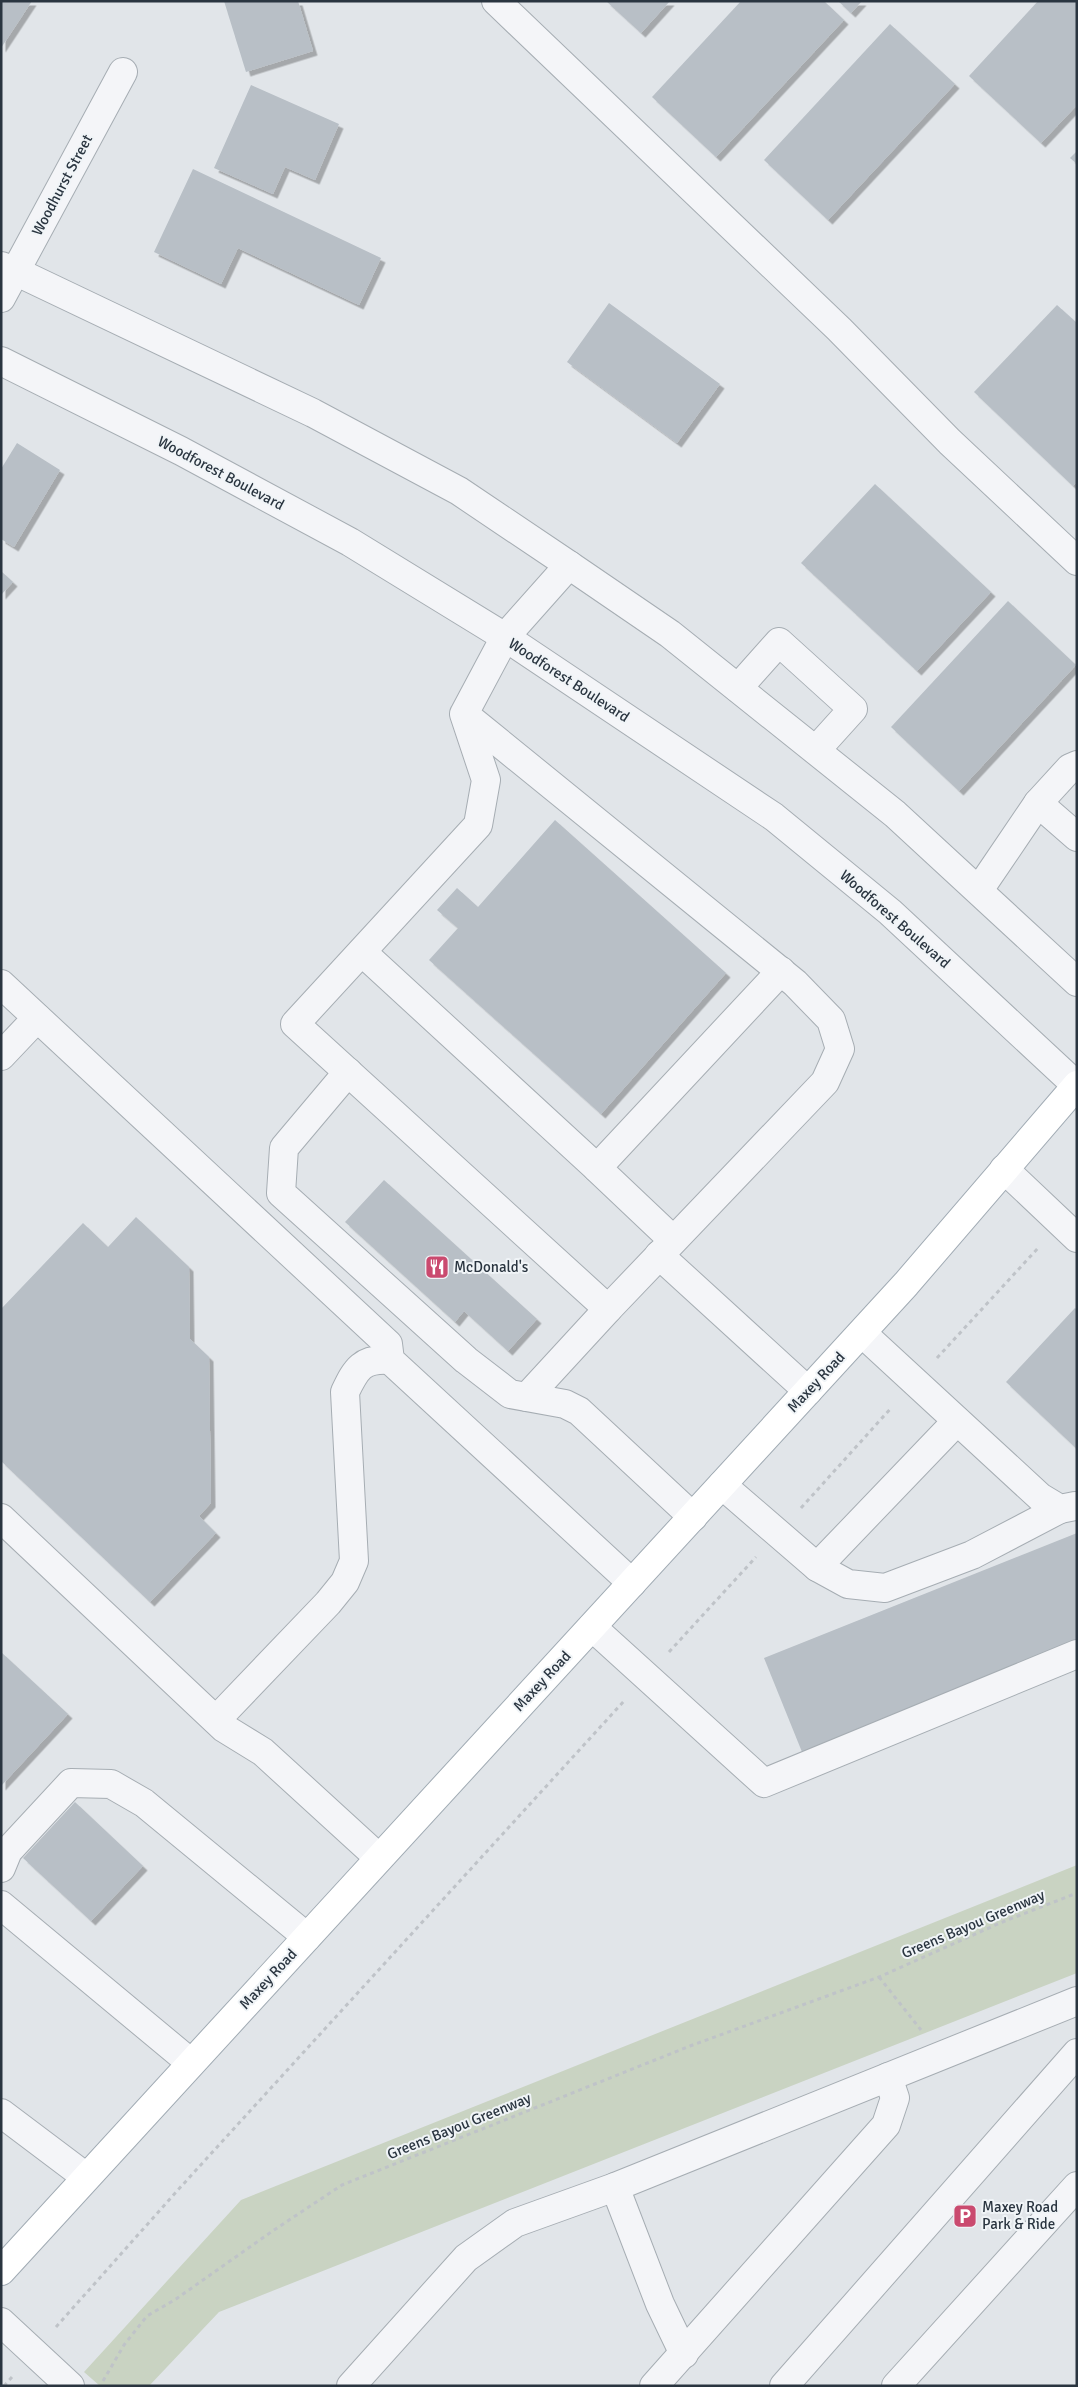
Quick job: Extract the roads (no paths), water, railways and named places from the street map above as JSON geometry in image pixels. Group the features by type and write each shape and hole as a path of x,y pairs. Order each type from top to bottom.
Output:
{"main road":[{"name":"Maxey Road","path":"1,2271 862,1333 1077,1085"}],"street":[{"path":"496,1 839,328 950,442 1077,561"},
{"name":"Woodhurst Street","path":"1,298 8,269 123,72"},
{"path":"8,269 313,413 459,491 569,564 670,634 895,814 1077,982"},
{"name":"Woodforest Boulevard","path":"1,361 181,450 350,542 505,637 774,817 890,912 1077,1085"},
{"path":"569,564 505,637 464,714 486,780 478,825 295,1024 608,1309"},
{"path":"738,688 779,642 853,709 816,750"},
{"path":"464,714 795,982 831,1020 840,1049 825,1082 608,1309 527,1397"},
{"path":"979,890 1038,803 1070,768 1077,765"},
{"path":"1038,803 1077,837"},
{"path":"362,952 597,1168 666,1248 808,1391"},
{"path":"597,1168 781,971"},
{"path":"1,984 388,1344 390,1360"},
{"path":"1,1056 37,1018"},
{"path":"348,1072 284,1148 281,1193 466,1360 510,1394 565,1404 579,1411 693,1517"},
{"path":"1004,1169 1069,1230"},
{"path":"862,1333 1040,1497 1068,1507"},
{"path":"216,1720 328,1604 345,1582 354,1561 345,1392 354,1374 366,1363 378,1359 390,1360 632,1583"},
{"path":"816,1567 957,1421"},
{"path":"722,1485 816,1567 848,1584 885,1588 972,1555 1068,1507"},
{"path":"1,1518 224,1728 263,1752 379,1858"},
{"path":"592,1627 764,1783 1077,1654"},
{"path":"1,1868 8,1851 71,1783 111,1784 144,1803 307,1937"},
{"path":"1,1905 191,2063"},
{"path":"351,2386 466,2258 515,2223 615,2187 1077,2001"},
{"path":"784,2386 1077,2053"},
{"path":"654,2386 886,2124 895,2098 888,2077"},
{"path":"1,2113 86,2177"},
{"path":"896,2386 1077,2186"},
{"path":"615,2187 660,2304 684,2354"},
{"path":"1,2322 70,2386"}],"place":[{"name":"McDonald's","path":"437,1267"},
{"name":"Maxey Road Park & Ride","path":"965,2216"}]}
